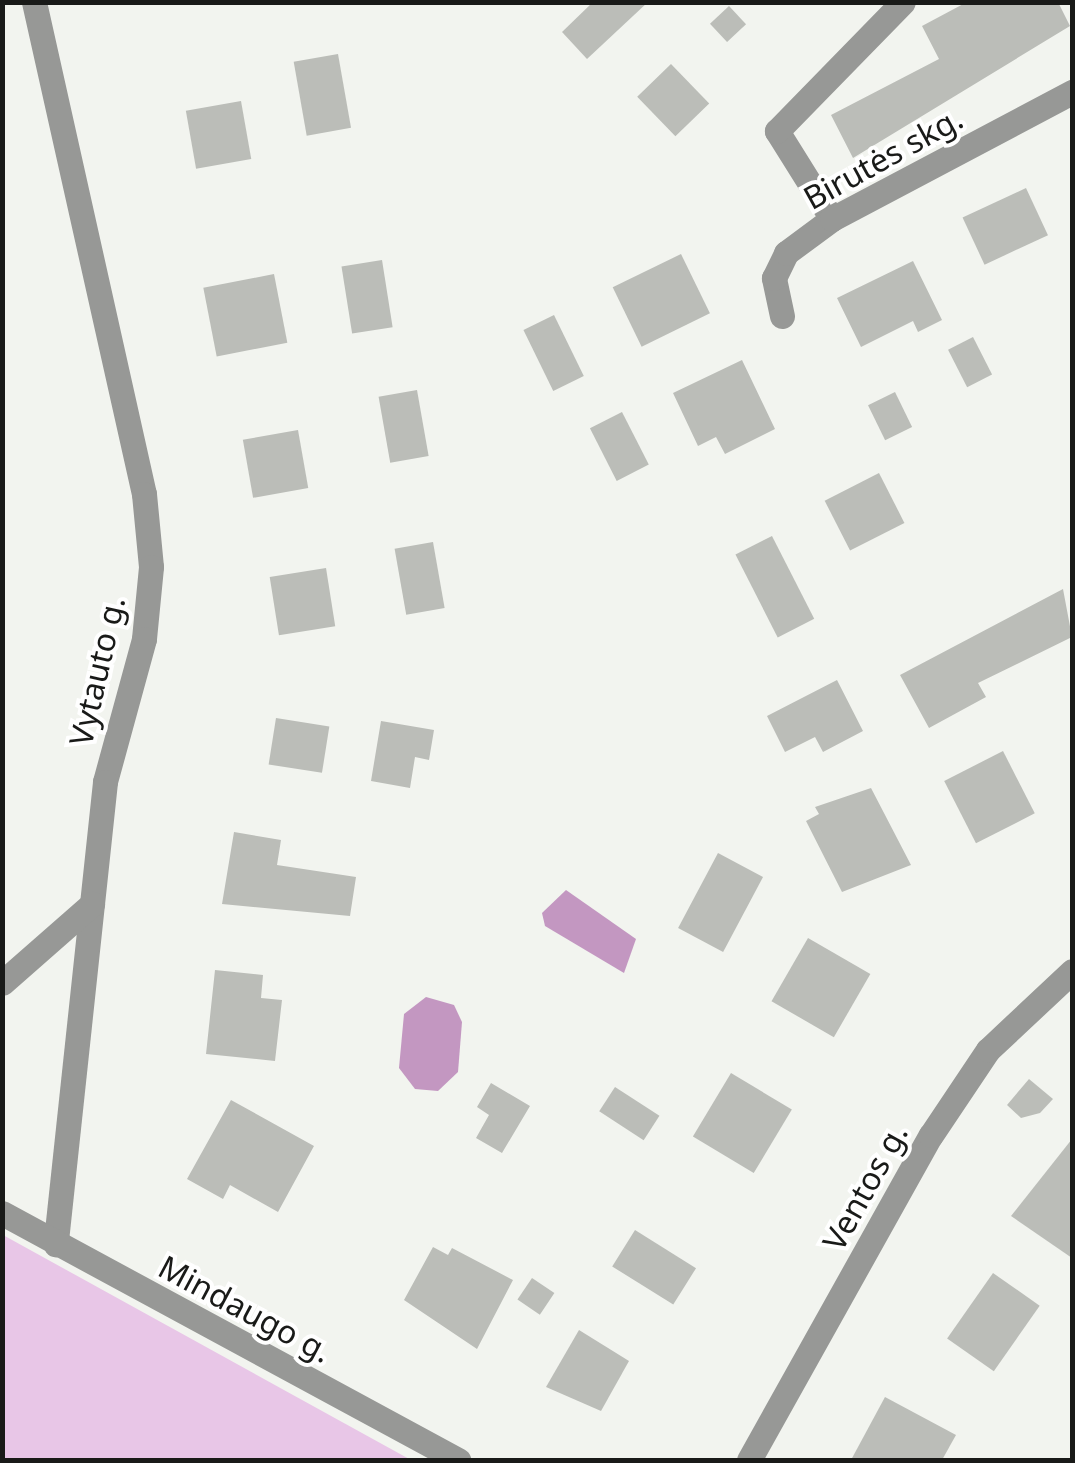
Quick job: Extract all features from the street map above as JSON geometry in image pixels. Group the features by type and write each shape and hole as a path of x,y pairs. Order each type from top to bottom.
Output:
{"street":[{"name":"Vytauto g.","path":"34,2 144,494 151,567 144,639 106,782 56,1244"},
{"path":"832,219 777,132 903,2"},
{"name":"Birutės skg.","path":"782,316 774,278 786,253 832,219 1072,92"},
{"path":"2,983 92,904"},
{"name":"Ventos g.","path":"748,1460 931,1134 988,1050 1072,971"},
{"name":"Mindaugo g.","path":"2,1213 458,1460"}],"shaded area":[{"path":"566,890 636,939 624,973 545,926 542,913"},
{"path":"426,997 454,1005 462,1022 458,1072 438,1091 415,1089 399,1068 404,1014"},
{"path":"3,1235 411,1460 3,1460"}],"building":[{"path":"593,2 648,2 587,59 562,32"},
{"path":"967,2 1058,2 1070,26 853,158 831,115 939,59 922,26"},
{"path":"729,6 746,24 727,42 710,24"},
{"path":"338,54 351,128 307,136 294,62"},
{"path":"671,64 709,104 675,136 637,97"},
{"path":"241,101 251,159 196,169 186,111"},
{"path":"1026,188 1048,235 985,265 963,218"},
{"path":"681,254 710,313 642,347 613,287"},
{"path":"382,260 393,327 352,334 342,266"},
{"path":"913,261 942,320 918,332 913,321 861,347 837,298"},
{"path":"274,274 287,343 217,356 203,288"},
{"path":"554,315 584,376 553,391 523,330"},
{"path":"973,337 992,374 967,387 948,350"},
{"path":"742,360 775,429 725,454 716,437 698,446 673,393"},
{"path":"417,390 429,456 390,463 379,397"},
{"path":"895,392 912,427 885,440 868,405"},
{"path":"622,412 649,465 617,481 590,428"},
{"path":"298,430 308,488 253,498 243,440"},
{"path":"879,473 904,523 850,551 825,501"},
{"path":"772,536 814,619 778,637 735,555"},
{"path":"433,542 445,608 406,615 395,549"},
{"path":"326,568 335,626 279,635 270,577"},
{"path":"1063,589 1072,637 978,683 986,697 929,728 900,675"},
{"path":"837,680 863,731 823,752 815,737 785,752 767,716"},
{"path":"276,718 329,726 322,773 269,764"},
{"path":"381,721 434,730 429,760 415,757 410,788 371,781"},
{"path":"1003,751 1035,813 976,843 944,781"},
{"path":"871,788 911,865 842,892 806,821 819,814 815,807"},
{"path":"234,832 281,840 277,865 356,877 350,916 222,904"},
{"path":"718,853 763,877 723,952 678,928"},
{"path":"808,938 870,974 834,1037 772,1001"},
{"path":"215,970 263,975 261,998 282,1000 275,1061 206,1054"},
{"path":"731,1073 792,1110 754,1173 693,1136"},
{"path":"1029,1079 1053,1099 1040,1113 1021,1118 1007,1105"},
{"path":"491,1083 530,1106 502,1153 476,1138 489,1115 477,1107"},
{"path":"615,1087 659,1116 644,1140 599,1111"},
{"path":"231,1100 314,1146 278,1212 230,1185 223,1199 187,1179"},
{"path":"1072,1139 1072,1258 1011,1216"},
{"path":"635,1230 696,1268 673,1305 612,1266"},
{"path":"433,1247 448,1255 452,1248 513,1280 477,1349 404,1300"},
{"path":"993,1273 1040,1306 994,1371 947,1339"},
{"path":"532,1278 554,1293 540,1315 517,1300"},
{"path":"579,1330 629,1361 601,1411 546,1387"},
{"path":"885,1397 956,1435 942,1460 851,1460"}]}
